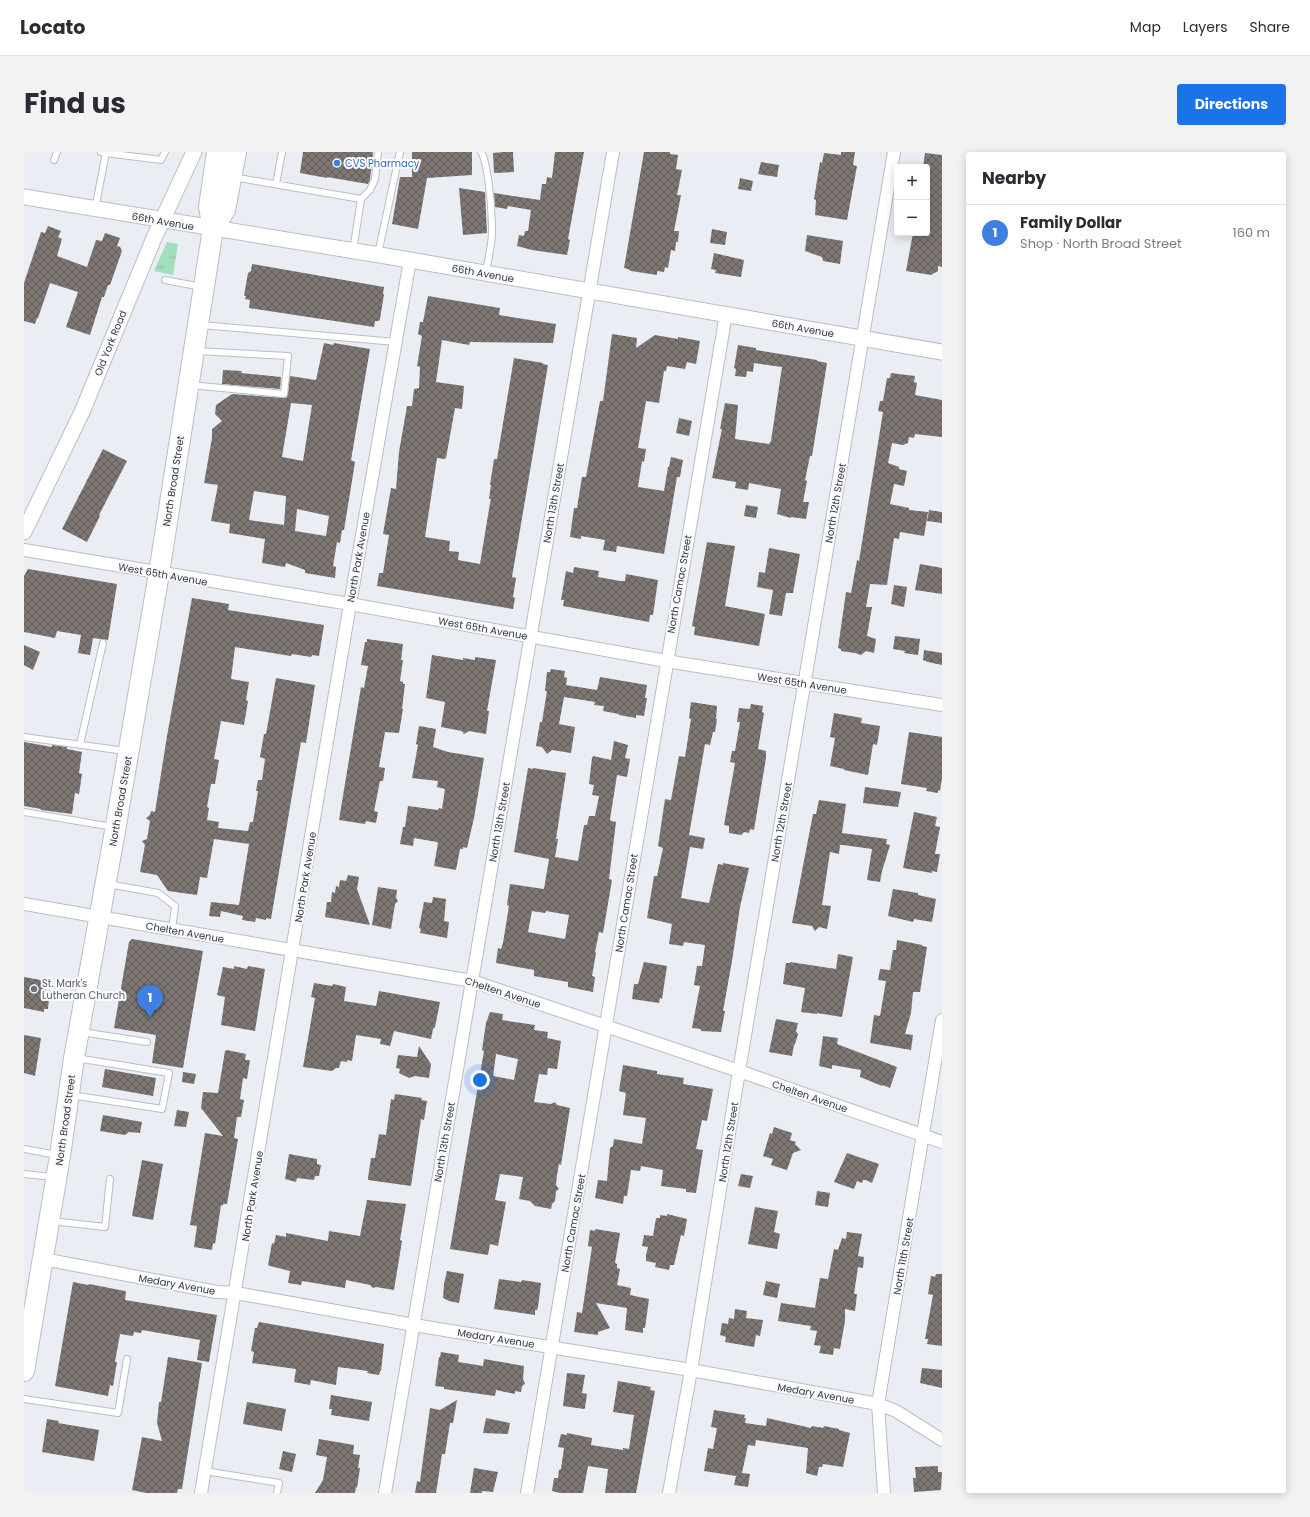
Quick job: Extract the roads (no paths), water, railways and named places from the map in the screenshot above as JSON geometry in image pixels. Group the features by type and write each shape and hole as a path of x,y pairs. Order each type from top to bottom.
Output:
{"main road":[{"name":"North Broad Street","path":"24,1371 57,1178 74,1058 116,828 159,573 213,229 209,207 217,152"},
{"name":"North Broad Street","path":"213,229 226,210 236,152"}],"street":[{"name":"Old York Road","path":"24,532 82,412 162,220 194,152"},
{"name":"North 13th Street","path":"385,1493 613,152"},
{"name":"North 12th Street","path":"669,1493 691,1370 739,1071 894,152"},
{"name":"66th Avenue","path":"24,197 352,252 410,260 942,352"},
{"name":"North Park Avenue","path":"201,1493 236,1293 350,604 410,260"},
{"name":"North Camac Street","path":"527,1493 666,661 726,314"},
{"name":"West 65th Avenue","path":"24,550 350,604 666,661 942,705"},
{"name":"Chelten Avenue","path":"24,904 277,948 293,949 472,981 739,1071 942,1142"},
{"name":"North 11th Street","path":"884,1493 878,1404 942,1020"},
{"name":"Medary Avenue","path":"43,1259 218,1292 236,1293 414,1325 691,1370 878,1404 896,1411 942,1440"}],"lane":[{"path":"54,160 57,152"},
{"path":"95,209 104,152 162,160 165,152"},
{"path":"276,184 282,152"},
{"path":"352,252 362,199 370,190 378,152"},
{"path":"378,256 400,152"},
{"path":"481,152 485,158 487,172 492,233 486,274"},
{"path":"232,177 362,199"},
{"path":"165,280 204,288"},
{"path":"198,325 396,342"},
{"path":"188,385 284,394 288,356 194,351"},
{"path":"80,744 103,643"},
{"path":"24,737 129,752"},
{"path":"24,812 116,828"},
{"path":"105,883 158,893 175,906 172,930"},
{"path":"79,1032 147,1042"},
{"path":"69,1094 162,1109 169,1073 74,1058"},
{"path":"24,1149 60,1156"},
{"path":"24,1174 57,1178"},
{"path":"49,1221 105,1226 110,1179"},
{"path":"24,1399 118,1413 127,1358"},
{"path":"205,1471 279,1482 278,1493"}],"place":[{"name":"CVS Pharmacy","path":"337,163"},
{"name":"St. Mark's Lutheran Church","path":"34,989"},
{"name":"Family Dollar","path":"150,1018"}]}
